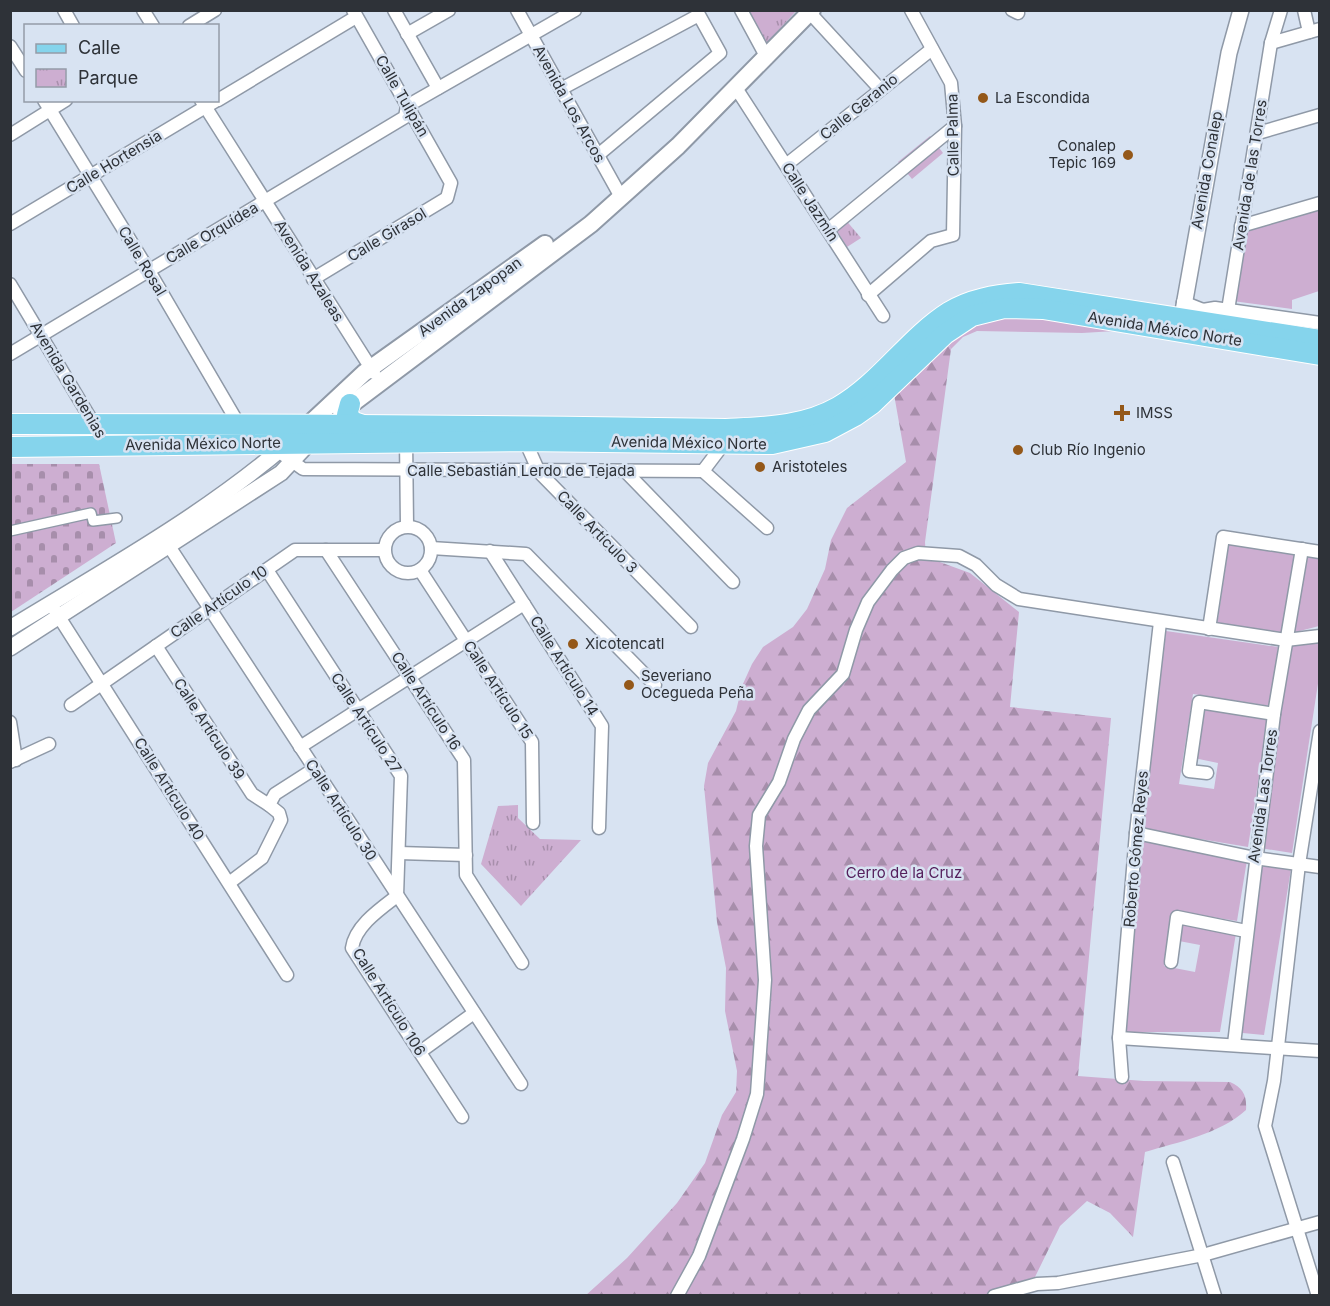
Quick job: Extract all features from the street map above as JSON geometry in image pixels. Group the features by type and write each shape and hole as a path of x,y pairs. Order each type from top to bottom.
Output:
{"main road":[{"name":"Avenida Zapopan","path":"314,432 375,375 640,179 678,146 811,12"},
{"name":"Avenida México Norte","path":"10,424 238,423 314,432 725,437 792,424 838,407 949,312 984,298 1019,293 1182,316 1320,340"},
{"name":"Avenida México Norte","path":"1219,323 1320,355"},
{"name":"Avenida Zapopan","path":"350,404 375,375"},
{"path":"350,404 347,415 354,422 366,426"},
{"path":"314,432 350,404"},
{"name":"Avenida México Norte","path":"10,447 283,447 314,432 366,426 406,434"}],"street":[{"path":"64,10 72,24"},
{"path":"143,10 152,24"},
{"path":"192,24 215,10"},
{"path":"394,10 438,88"},
{"path":"407,34 449,10"},
{"name":"Avenida Los Arcos","path":"517,10 620,194"},
{"name":"Calle Orquídea","path":"10,354 405,117 407,106 575,10"},
{"path":"741,10 767,58"},
{"name":"Calle Palma","path":"868,295 931,241 953,235 955,126 951,83 911,10"},
{"name":"Avenida Conalep","path":"1182,316 1229,53 1241,10"},
{"name":"Avenida de las Torres","path":"1219,323 1241,226 1271,43 1281,10"},
{"path":"1271,43 1314,31 1304,10"},
{"path":"811,12 880,89"},
{"path":"561,89 698,13 720,53 598,155"},
{"name":"Calle Hortensia","path":"219,99 354,14"},
{"name":"Calle Tulipán","path":"354,14 450,183"},
{"path":"10,46 24,68"},
{"name":"Calle Geranio","path":"786,165 932,49"},
{"name":"Calle Jazmín","path":"736,87 883,316"},
{"name":"Calle Hortensia","path":"10,224 203,104"},
{"name":"Avenida Azaleas","path":"203,104 375,375"},
{"path":"10,135 47,106"},
{"name":"Calle Rosal","path":"47,106 149,271 238,423"},
{"path":"1258,133 1320,115"},
{"path":"828,230 955,126"},
{"name":"Calle Girasol","path":"314,279 447,198 450,183"},
{"path":"1241,226 1320,203"},
{"name":"Avenida Gardenias","path":"10,284 107,446"},
{"name":"Avenida México Norte","path":"1182,316 1215,308 1219,323 1320,323"},
{"path":"10,628 281,473 314,432"},
{"name":"Calle Artículo 3","path":"524,433 539,472 691,627"},
{"path":"406,434 407,526"},
{"path":"725,437 703,471 767,528"},
{"path":"10,648 60,618 165,540 283,447"},
{"name":"Calle Sebastián Lerdo de Tejada","path":"283,447 290,462 303,469 539,472 703,471"},
{"path":"626,472 733,582"},
{"path":"10,531 91,513 93,522 117,518"},
{"path":"407,526 423,532 431,548 429,561 420,570 412,573 396,570 386,558 384,550 388,536 393,531 407,526"},
{"path":"1209,629 1223,537 1320,552"},
{"name":"Calle Artículo 30","path":"165,540 521,1084"},
{"path":"431,548 526,554 655,685"},
{"name":"Avenida Las Torres","path":"1234,1044 1274,714 1302,549"},
{"name":"Calle Artículo 10","path":"70,705 295,550 384,550"},
{"name":"Calle Artículo 16","path":"326,550 464,760 466,875 522,963"},
{"name":"Calle Artículo 14","path":"490,551 602,726 599,828"},
{"path":"676,1296 699,1256 757,1094 765,980 756,846 759,815 779,782 794,739 809,710 843,674 856,630 868,602 892,570 904,558 918,553 940,552 959,556 976,565 996,585 1019,599 1286,640 1320,636"},
{"name":"Calle Artículo 27","path":"267,570 401,776 397,896"},
{"name":"Calle Artículo 15","path":"420,570 532,742 533,823"},
{"name":"Calle Artículo 40","path":"50,604 288,975"},
{"path":"300,747 524,604"},
{"name":"Roberto Gómez Reyes","path":"1122,1077 1119,1038 1136,833 1160,622"},
{"name":"Calle Artículo 39","path":"156,646 252,794 269,805"},
{"path":"1207,774 1189,771 1199,702 1274,714"},
{"path":"10,722 13,761 49,744"},
{"path":"1318,1296 1265,1126 1274,1081 1276,1046 1299,864 1320,731"},
{"path":"229,883 262,858 281,820 279,813 269,805 275,794 314,770"},
{"path":"1136,833 1255,858 1320,867"},
{"path":"399,853 465,855"},
{"name":"Calle Artículo 106","path":"397,896 375,913 353,939 352,948 462,1117"},
{"path":"1171,962 1178,917 1246,931"},
{"path":"420,1052 474,1013"},
{"path":"1119,1038 1320,1050"},
{"path":"1173,1162 1215,1296"},
{"path":"994,1296 1037,1284 1070,1281 1203,1255 1320,1222"}],"green space":[{"path":"748,11 796,11 767,43"},
{"path":"930,136 943,153 912,179 898,162"},
{"path":"1319,207 1319,291 1292,300 1292,309 1225,300 1238,229"},
{"path":"839,212 861,238 847,247 830,220"},
{"path":"1020,314 1132,330 1082,333 977,331 963,337 951,349 945,338 957,330"},
{"name":"Cerro de la Cruz","path":"945,338 951,349 925,542 926,557 970,573 1019,612 1010,707 1111,718 1078,1076 1144,1081 1230,1082 1243,1093 1246,1110 1211,1131 1145,1152 1133,1237 1110,1213 1087,1201 1060,1226 1035,1277 1005,1286 1006,1295 585,1296 627,1258 677,1203 705,1163 722,1115 736,1092 737,1071 725,1011 726,968 717,922 704,786 708,763 736,711 742,686 752,664 763,647 793,627 807,609 825,569 831,540 847,508 906,462 892,383"},
{"path":"11,464 99,464 116,543 11,612"},
{"path":"1229,544 1295,554 1281,632 1217,625"},
{"path":"1308,556 1319,558 1319,626 1292,633"},
{"path":"1166,631 1278,647 1270,706 1193,694 1179,784 1214,789 1218,763 1194,758 1203,708 1268,719 1248,847 1141,829"},
{"path":"1319,641 1319,677 1292,853 1260,848 1291,646"},
{"path":"518,805 518,818 540,839 581,840 521,906 481,864 498,806"},
{"path":"1141,841 1247,860 1237,921 1173,911 1164,966 1195,972 1200,945 1179,941 1181,923 1236,933 1220,1032 1123,1032"},
{"path":"1259,862 1291,869 1264,1035 1232,1032"}],"place":[{"name":"La Escondida","path":"983,98"},
{"name":"Conalep Tepic 169","path":"1128,155"},
{"name":"IMSS","path":"1122,413"},
{"name":"Club Río Ingenio","path":"1018,450"},
{"name":"Aristoteles","path":"760,467"},
{"name":"Xicotencatl","path":"573,644"},
{"name":"Severiano Ocegueda Peña","path":"629,685"}]}
